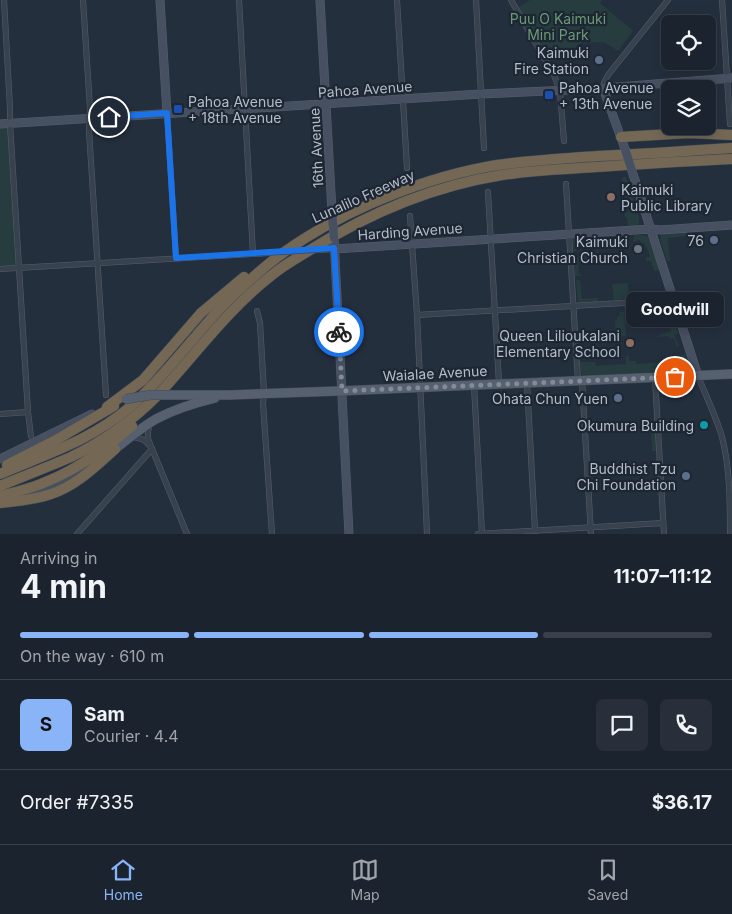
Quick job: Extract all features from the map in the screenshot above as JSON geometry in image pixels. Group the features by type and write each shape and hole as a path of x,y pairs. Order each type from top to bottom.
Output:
{"highway":[{"path":"621,137 681,133 732,135"},
{"name":"Lunalilo Freeway","path":"3,473 66,447 92,434 117,417 150,388 243,286 278,257 320,228 392,195 442,178 485,167 537,160 732,148"},
{"name":"Lunalilo Freeway","path":"3,473 71,457 124,426 158,395 234,310 273,274 327,239 383,210 410,199 469,181 521,172 732,159"},
{"path":"107,407 143,380 201,313 227,290 295,242 320,228"},
{"path":"0,496 47,482 80,466 106,449 152,410 180,379 198,350"},
{"path":"3,473 124,400"},
{"path":"0,503 48,495 68,486 96,467 115,449"}],"main road":[{"name":"Waialae Avenue","path":"124,400 151,395 230,395 342,391 732,374"},
{"name":"Waialae Avenue","path":"115,449 150,423 176,410 230,395"}],"street":[{"path":"4,0 10,124 31,438"},
{"path":"83,0 90,108 89,131 106,395"},
{"path":"160,0 176,258"},
{"path":"239,0 253,254"},
{"name":"16th Avenue","path":"320,0 349,534"},
{"path":"397,0 407,168"},
{"path":"476,0 484,148"},
{"path":"510,0 554,75 560,90 564,142"},
{"path":"668,0 608,75 603,88 625,149 698,376 719,430 728,481 730,534"},
{"path":"722,0 730,78 730,124"},
{"name":"Pahoa Avenue","path":"0,124 603,88 730,78"},
{"path":"566,184 591,534"},
{"path":"488,192 499,383"},
{"path":"410,216 417,315 427,534"},
{"name":"Harding Avenue","path":"0,269 651,229 732,226"},
{"path":"417,315 674,300"},
{"path":"257,311 260,323 263,403 272,534"},
{"path":"656,378 664,534"},
{"path":"527,382 536,531"},
{"path":"474,385 482,534"},
{"name":"Waialae Avenue","path":"3,473 107,407 124,400"},
{"path":"0,414 28,412"},
{"path":"150,423 148,438 187,534"},
{"path":"131,437 145,440 152,449"},
{"name":"Waialae Avenue","path":"0,496 31,493 62,482 86,470 115,449"},
{"path":"77,534 152,449"},
{"path":"478,534 663,523"}],"green space":[{"name":"Puu O Kaimuki Mini Park","path":"530,0 602,0 600,3 633,31 618,51 604,42 581,43 572,51 543,53 517,8"},
{"path":"8,127 17,266 0,266 0,128"},
{"path":"622,177 626,177 639,218 639,224 637,226 601,230 600,228 628,226 627,217 625,217 624,213 628,212 628,206 623,206"},
{"path":"692,232 692,236 688,239 687,236 668,238 670,261 667,261 660,239 662,235"},
{"path":"634,235 648,237 660,270 654,271 651,261 646,261 646,257 650,257 647,249 639,240 633,242"},
{"path":"614,236 614,240 609,243 598,243 599,259 578,262 579,274 581,276 575,276 574,256 597,256 596,241 591,241 591,237"},
{"path":"574,238 588,238 589,242 578,243 576,251 574,251"},
{"path":"576,279 580,281 582,299 598,298 598,302 580,304 578,302"},
{"path":"628,283 629,299 614,300 612,284"},
{"path":"666,304 670,308 678,334 674,335 679,346 677,347 674,338 670,339 669,336 657,337 671,331 663,307 655,310 654,308 639,308 639,305"},
{"path":"620,312 624,312 626,336 616,337 615,321 620,316"},
{"path":"685,354 688,365 683,371 586,376 582,375 581,372 580,362 595,362 596,366 626,364 626,356 629,355 629,361 636,361 636,364 664,362 665,364 674,363 674,358"},
{"path":"651,426 655,426 657,451 652,451"}],"way so far":[{"path":"339,332 342,391 675,377"}],"place":[{"name":"Kaimuki Fire Station","path":"599,60"},
{"name":"Pahoa Avenue + 13th Avenue","path":"549,95"},
{"name":"Pahoa Avenue + 18th Avenue","path":"178,109"},
{"name":"Kaimuki Public Library","path":"611,197"},
{"name":"76","path":"714,240"},
{"name":"Kaimuki Christian Church","path":"638,249"},
{"name":"Queen Lilioukalani Elementary School","path":"630,343"},
{"name":"Goodwill","path":"675,377"},
{"name":"Ohata Chun Yuen","path":"618,398"},
{"name":"Okumura Building","path":"704,425"},
{"name":"Buddhist Tzu Chi Foundation","path":"686,476"}],"route":[{"path":"109,117 167,113 176,258 334,248 339,332"}]}
